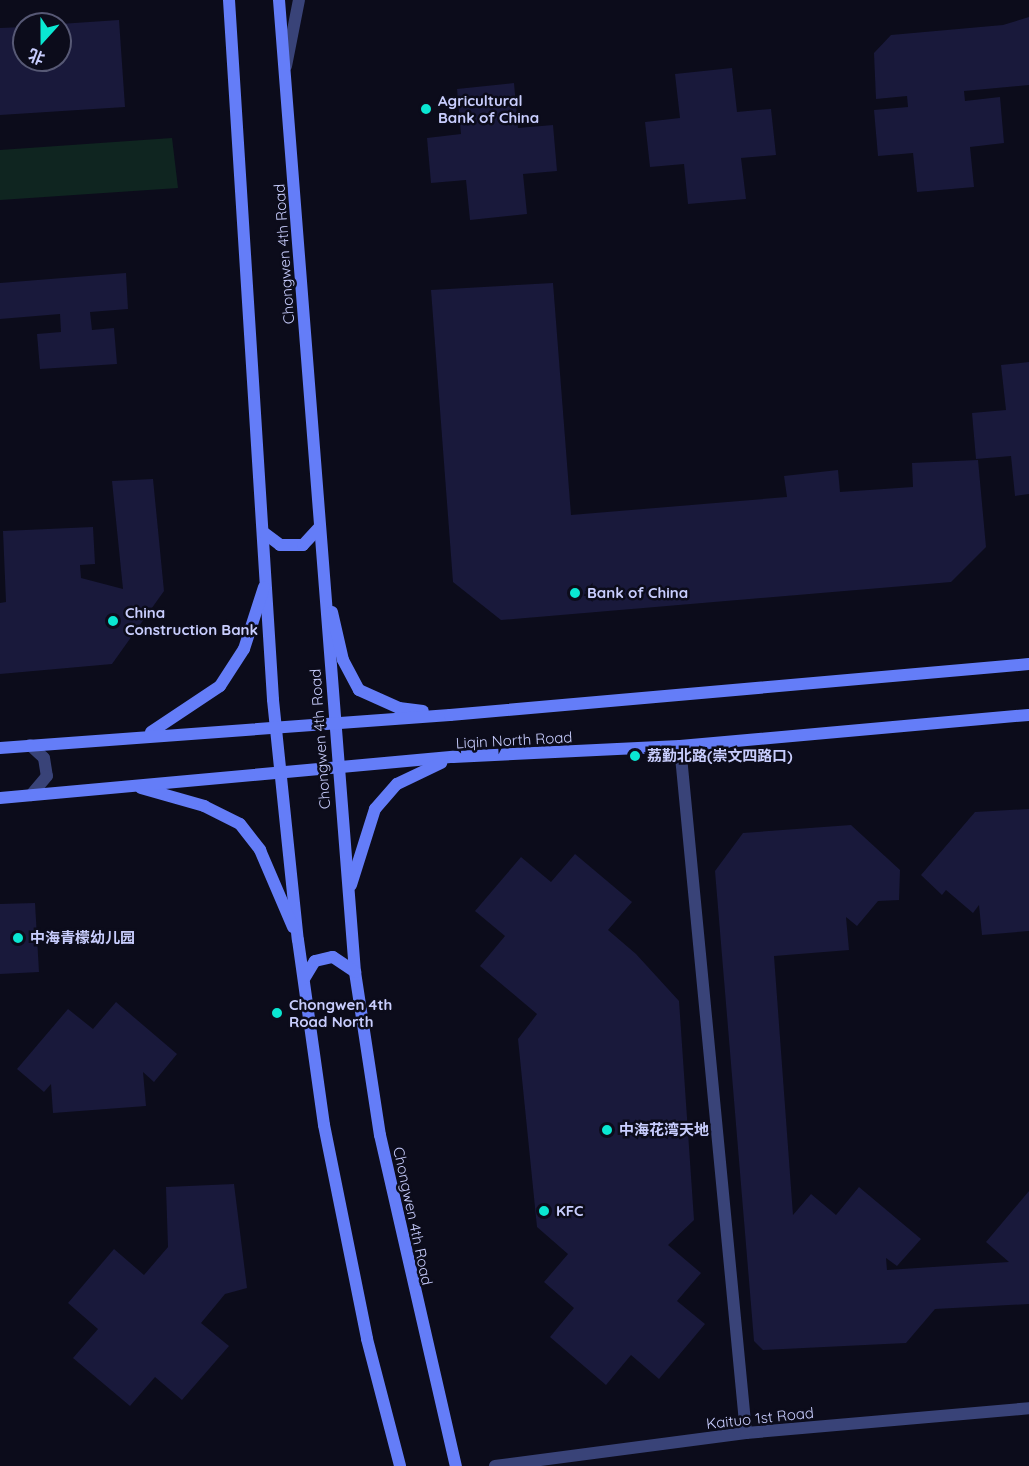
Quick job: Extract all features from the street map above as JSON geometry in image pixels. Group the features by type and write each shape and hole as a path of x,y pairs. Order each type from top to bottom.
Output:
{"main road":[{"path":"229,0 276,725 298,940 329,1147 367,1339 400,1466"},
{"name":"Chongwen 4th Road","path":"279,0 355,972 380,1135 456,1466"},
{"path":"263,532 280,545 303,545 319,528"},
{"path":"322,571 343,660 359,690 399,708 450,716"},
{"path":"147,735 220,686 244,649 267,574"},
{"name":"Liqin North Road","path":"0,748 276,725 450,716 1029,664"},
{"name":"Liqin North Road","path":"0,798 338,770 453,758 680,746 1029,715"},
{"path":"348,895 375,809 397,784 453,758"},
{"path":"131,786 204,806 240,824 260,850 298,940"},
{"path":"304,980 315,961 333,957 355,972"}],"street":[{"path":"285,73 299,0"},
{"path":"30,745 44,758 47,776 31,795"},
{"path":"680,746 746,1433"},
{"name":"Kaituo 1st Road","path":"495,1466 746,1433 1029,1408"}],"green space":[{"path":"172,138 178,188 0,200 0,150"}],"building":[{"path":"1029,17 1029,85 964,91 965,101 1000,97 1004,143 970,147 974,187 917,192 913,153 878,156 874,110 908,107 907,96 876,99 874,53 891,35 1003,25"},
{"path":"119,20 125,107 0,115 0,28 12,28 12,72 72,72 72,23"},
{"path":"732,68 737,112 771,109 776,155 741,158 746,199 688,204 684,164 650,167 645,122 680,118 675,74"},
{"path":"514,83 518,128 553,125 557,171 523,174 527,214 470,220 466,180 431,183 427,138 461,134 457,89"},
{"path":"126,273 128,309 90,312 92,330 114,328 117,364 40,369 37,334 61,332 60,314 0,319 0,283"},
{"path":"553,283 571,515 787,497 784,476 838,470 840,492 913,487 912,463 978,460 986,547 951,582 501,620 453,582 431,290"},
{"path":"1029,362 1029,494 1015,496 1011,456 976,459 972,413 1006,410 1001,365"},
{"path":"153,479 164,591 112,664 0,674 0,603 6,602 3,531 93,527 95,564 80,565 81,578 123,589 112,481"},
{"path":"1029,809 1029,931 982,935 979,905 973,913 946,890 942,895 921,875 975,812"},
{"path":"851,825 900,870 899,900 878,901 857,926 846,917 849,950 774,956 793,1215 811,1194 836,1215 859,1187 921,1239 897,1266 886,1258 887,1270 1009,1262 986,1242 1029,1191 1029,1304 935,1309 906,1343 763,1350 754,1341 715,871 743,833"},
{"path":"575,854 632,902 608,930 636,954 679,1001 694,1220 668,1245 701,1273 677,1301 705,1324 659,1379 631,1355 606,1385 550,1337 574,1308 544,1282 568,1254 537,1227 518,1039 537,1014 480,966 505,936 475,911 521,857 551,882"},
{"name":"中海青檬幼儿园","path":"35,903 39,972 0,974 0,904"},
{"path":"116,1002 177,1054 154,1082 143,1072 146,1106 53,1113 51,1084 44,1092 17,1069 68,1009 93,1029"},
{"path":"234,1184 247,1288 225,1294 201,1323 229,1346 182,1400 155,1377 130,1406 73,1358 98,1329 68,1303 114,1249 144,1275 168,1247 166,1187"}],"place":[{"name":"Agricultural Bank of China","path":"426,109"},
{"name":"Bank of China","path":"575,593"},
{"name":"China Construction Bank","path":"113,621"},
{"name":"荔勤北路(崇文四路口)","path":"635,756"},
{"name":"中海青檬幼儿园","path":"18,938"},
{"name":"Chongwen 4th Road North","path":"277,1013"},
{"name":"中海花湾天地","path":"607,1130"},
{"name":"KFC","path":"544,1211"}]}
